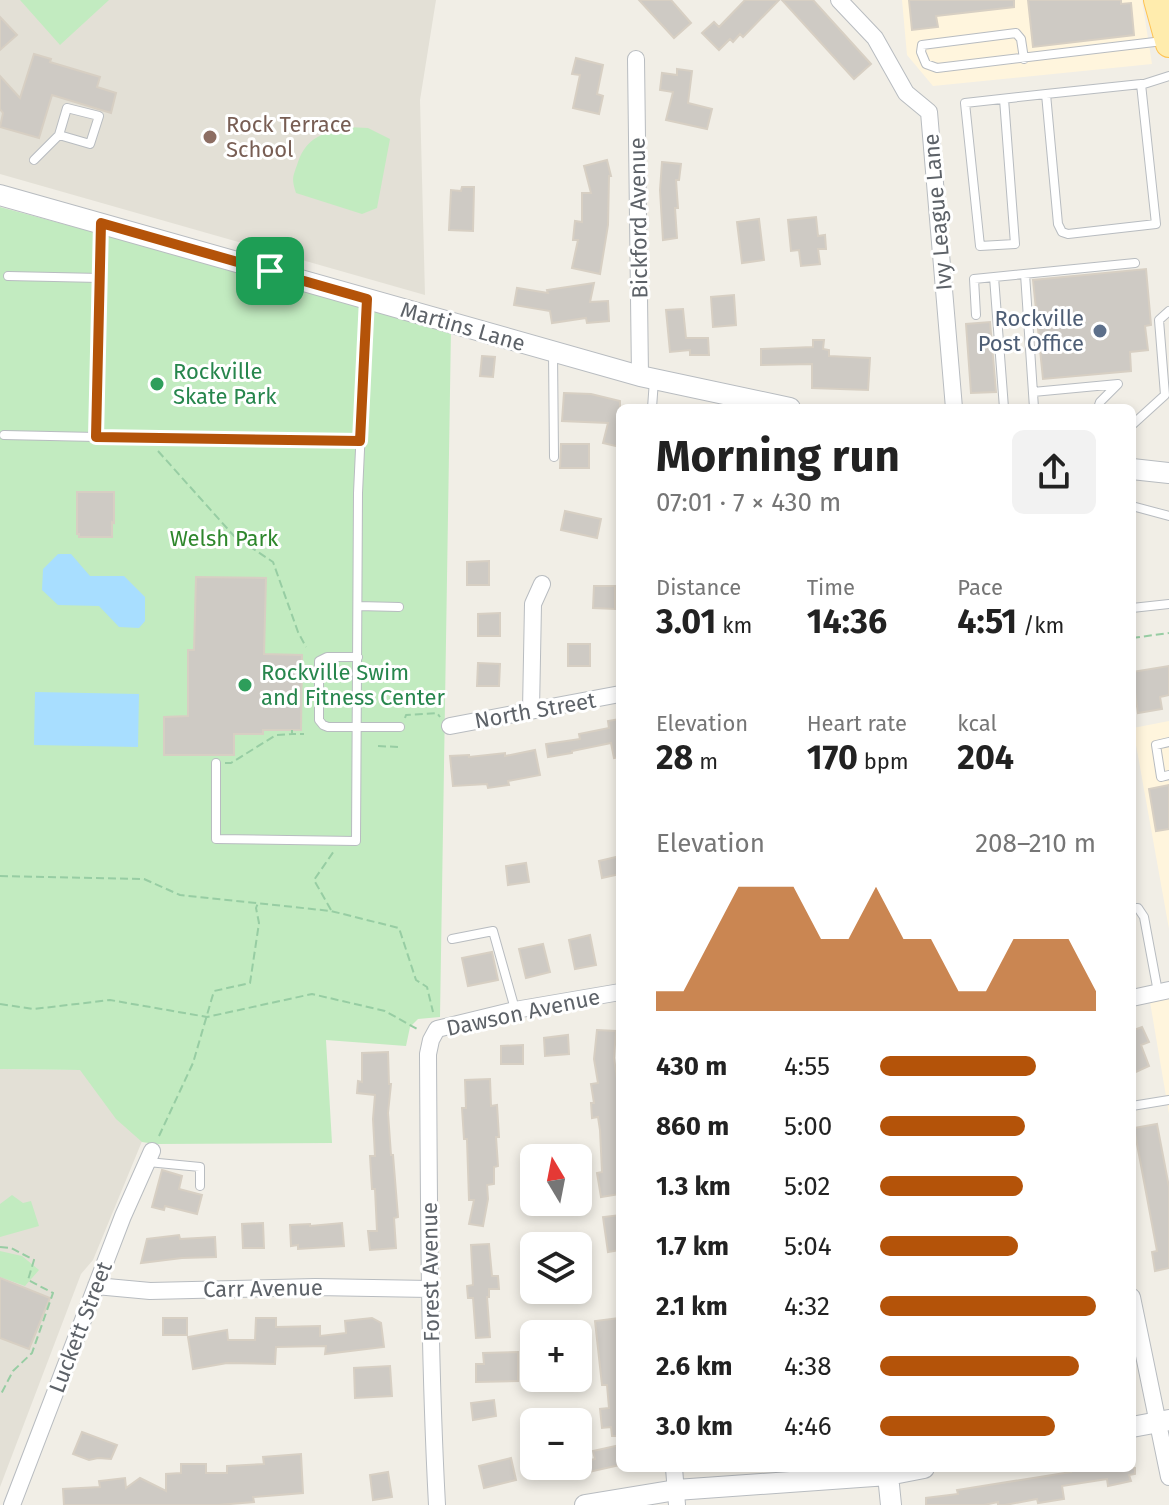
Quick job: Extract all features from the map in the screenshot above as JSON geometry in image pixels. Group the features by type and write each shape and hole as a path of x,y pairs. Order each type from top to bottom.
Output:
{"main road":[{"path":"1157,0 1168,42"}],"street":[{"name":"Ivy League Lane","path":"839,0 875,38 906,93 929,112 954,404"},
{"name":"Bickford Avenue","path":"636,59 647,378"},
{"name":"Martins Lane","path":"0,195 647,378 771,404"},
{"path":"1136,469 1169,473"},
{"path":"531,710 533,604 542,584"},
{"name":"North Street","path":"450,726 616,695"},
{"path":"1136,997 1164,991"},
{"name":"Dawson Avenue","path":"434,1034 515,1010 616,993"},
{"name":"Forest Avenue","path":"434,1034 428,1054 432,1408 437,1505"},
{"name":"Luckett Street","path":"12,1505 123,1216 150,1157"},
{"name":"Carr Avenue","path":"96,1286 150,1291 315,1287 430,1289"},
{"path":"1136,1313 1163,1421 1169,1477"},
{"path":"1136,1426 1163,1421"},
{"path":"674,1472 676,1498"},
{"path":"585,1505 676,1498 888,1472 891,1505"}],"lane":[{"path":"1024,59 1021,39 1016,33 922,45 921,52 926,64 937,68 1024,59 1168,42"},
{"path":"1004,99 1015,244 980,246 965,103 1141,84 1169,76"},
{"path":"1046,94 1058,224 1062,232 1068,234 1156,224 1141,84"},
{"path":"34,160 59,135 67,108 99,116 90,144 59,135"},
{"path":"96,437 101,223"},
{"path":"976,315 974,279 1135,263"},
{"path":"1025,274 1034,404"},
{"path":"8,276 100,278"},
{"path":"994,277 1004,404"},
{"path":"216,763 216,839 356,841 360,441 367,299"},
{"path":"1136,421 1165,395 1159,320 1169,311"},
{"path":"553,351 554,457"},
{"path":"647,378 651,404"},
{"path":"1033,392 1118,384 1099,404"},
{"path":"4,435 360,441"},
{"path":"1136,507 1169,516"},
{"path":"1136,608 1169,604"},
{"path":"358,606 399,607"},
{"path":"358,657 327,657 319,661 319,720 323,725 400,727"},
{"path":"1169,742 1156,745 1161,777 1169,775"},
{"path":"1136,908 1144,917 1164,991"},
{"path":"452,939 493,931 515,1010"},
{"path":"1136,1105 1169,1100"},
{"path":"150,1157 200,1167 200,1186"}],"path":[{"path":"146,438 234,536 273,562 306,647"},
{"path":"1136,637 1169,633"},
{"path":"400,727 406,715 437,713 450,726"},
{"path":"216,763 231,763 276,735 292,732 304,734"},
{"path":"378,746 399,747"},
{"path":"331,911 314,880 334,849"},
{"path":"0,876 144,879 180,895 331,911 399,928 416,980 427,987 434,1034 418,1030 385,1011 312,994 207,1017 110,1000 34,1009 0,1004"},
{"path":"150,1157 193,1063 214,991 250,983 259,923 258,903"},
{"path":"0,1247 11,1248 34,1260 28,1280 53,1293 32,1353 13,1371 0,1396"}],"shaded area":[{"name":"Rock Terrace School","path":"0,0 436,0 420,100 425,295 0,174"},
{"path":"902,0 1142,0 1152,64 933,86 907,55"},
{"path":"1169,721 1169,929 1136,745 1136,727"},
{"path":"1169,999 1169,1114 1150,1002"},
{"path":"0,1069 171,1071 93,1260 81,1274 0,1487"}],"green space":[{"path":"20,0 109,0 60,45"},
{"path":"347,127 368,128 390,139 377,208 362,214 296,193 294,184 295,171 306,147 323,134"},
{"name":"Welsh Park","path":"0,207 451,328 440,1017 418,1019 410,1027 406,1046 326,1040 332,1143 142,1142 116,1119 80,1070 0,1069"},
{"path":"12,1195 23,1203 31,1201 39,1226 0,1237 0,1204"},
{"path":"0,1251 22,1256 39,1270 25,1286 0,1277"}],"water":[{"path":"58,554 71,554 90,576 124,576 145,597 145,621 139,628 119,627 99,606 58,605 42,590 43,569"},
{"path":"35,692 139,694 138,747 34,745"}],"building":[{"path":"639,0 671,0 691,23 674,38"},
{"path":"745,0 779,0 743,37 740,34 733,42 730,39 719,50 702,33 714,22 719,27"},
{"path":"782,0 813,0 871,64 854,79"},
{"path":"909,0 1014,0 1014,7 936,16 938,27 912,30"},
{"path":"1028,0 1121,0 1121,4 1131,3 1134,35 1033,47"},
{"path":"0,17 17,35 0,50"},
{"path":"34,54 100,77 97,87 116,93 111,113 52,95 39,138 0,127 3,113 0,109 0,76 20,98"},
{"path":"576,58 603,65 597,94 603,96 599,114 573,108 580,75 572,74"},
{"path":"677,69 692,71 688,103 712,109 707,129 666,120 673,92 660,90 662,73 677,75"},
{"path":"607,160 611,176 608,225 600,274 572,268 578,240 573,240 575,221 582,222 582,193 591,193 584,166"},
{"path":"662,162 681,164 679,180 676,180 677,238 663,240 660,190"},
{"path":"462,187 474,187 473,231 449,230 451,190 461,191"},
{"path":"816,217 818,236 825,235 826,249 818,249 820,264 801,266 799,250 791,251 788,220"},
{"path":"759,219 764,260 742,263 737,222"},
{"path":"1146,269 1151,325 1145,326 1148,350 1130,352 1131,371 1043,379 1033,280"},
{"path":"594,283 590,302 608,301 609,321 587,323 586,318 552,323 550,311 514,305 517,288 548,293 547,290"},
{"path":"734,295 736,325 713,327 711,297"},
{"path":"683,309 686,338 708,338 709,355 690,355 690,350 670,352 666,310"},
{"path":"990,322 996,392 971,393 966,324"},
{"path":"813,340 824,340 823,349 829,350 829,356 870,358 868,390 812,388 812,364 761,365 761,349 813,347"},
{"path":"482,356 495,357 493,377 480,376"},
{"path":"564,393 591,394 620,401 616,404 616,446 603,443 608,423 562,421"},
{"path":"561,444 589,444 589,468 560,468"},
{"path":"77,492 114,492 112,537 79,537"},
{"path":"565,511 601,519 597,538 561,530"},
{"path":"489,561 489,585 467,585 467,562"},
{"name":"Rockville Swim and Fitness Center","path":"196,577 266,578 264,654 302,655 301,730 234,734 234,755 164,755 164,717 188,716 188,650 194,650"},
{"path":"594,586 615,586 615,609 593,608"},
{"path":"500,613 500,636 478,636 478,614"},
{"path":"568,644 590,644 590,666 568,666"},
{"path":"478,663 500,664 499,686 477,686"},
{"path":"1169,666 1169,695 1160,697 1162,709 1138,713 1136,671"},
{"path":"616,720 616,758 611,743 548,757 546,744 580,739 579,734 609,728 608,721"},
{"path":"535,750 540,775 488,788 487,784 453,786 450,756 505,753 505,756"},
{"path":"1169,785 1169,829 1156,831 1149,789"},
{"path":"616,857 616,875 602,878 599,861"},
{"path":"526,863 529,882 508,885 506,866"},
{"path":"590,935 596,965 575,969 569,940"},
{"path":"543,944 550,972 526,978 519,949"},
{"path":"492,952 498,980 468,986 462,958"},
{"path":"1142,1027 1149,1042 1141,1045 1149,1066 1136,1072 1136,1029"},
{"path":"597,1030 616,1031 616,1195 601,1197 597,1173 602,1172 600,1130 598,1117 592,1118 591,1103 594,1103 591,1084 598,1083 594,1059"},
{"path":"568,1035 569,1054 545,1056 544,1038"},
{"path":"523,1045 523,1064 501,1064 501,1046"},
{"path":"388,1052 391,1084 388,1113 398,1217 394,1218 396,1248 370,1250 368,1231 377,1231 370,1156 375,1156 375,1095 357,1093 358,1081 362,1082 362,1053"},
{"path":"490,1079 491,1106 497,1105 498,1166 494,1167 494,1184 487,1185 483,1226 469,1224 474,1200 469,1200 467,1139 464,1139 462,1108 466,1108 465,1080"},
{"path":"1157,1124 1169,1187 1169,1268 1155,1271 1152,1252 1157,1251 1136,1128"},
{"path":"162,1170 182,1176 179,1189 202,1195 197,1214 165,1206 164,1210 152,1207"},
{"path":"616,1215 616,1251 608,1252 603,1217"},
{"path":"263,1223 264,1248 243,1248 242,1224"},
{"path":"342,1223 344,1246 298,1249 298,1245 291,1246 290,1225"},
{"path":"179,1235 180,1239 215,1237 216,1257 141,1263 147,1239"},
{"path":"489,1244 492,1276 498,1276 499,1289 489,1289 487,1297 490,1337 476,1338 473,1298 468,1298 467,1286 473,1285 471,1245"},
{"path":"0,1278 50,1298 29,1349 0,1338"},
{"path":"163,1318 187,1318 187,1335 163,1335"},
{"path":"256,1318 276,1318 276,1327 320,1326 320,1336 346,1333 345,1321 372,1318 381,1323 384,1347 325,1354 326,1346 276,1347 275,1364 227,1363 193,1369 188,1337 227,1330 228,1340 255,1340"},
{"path":"616,1318 616,1436 612,1436 611,1427 602,1428 600,1409 609,1408 607,1385 602,1385 595,1321"},
{"path":"518,1352 518,1381 476,1382 476,1364 484,1364 483,1353"},
{"path":"390,1366 392,1396 355,1398 354,1368"},
{"path":"494,1400 496,1416 473,1420 471,1403"},
{"path":"82,1432 117,1445 111,1459 89,1460 73,1454"},
{"path":"616,1446 616,1466 592,1471 592,1460 595,1459 593,1451"},
{"path":"301,1454 303,1493 253,1497 254,1502 218,1505 64,1505 63,1489 100,1487 99,1481 125,1478 126,1488 140,1478 166,1491 166,1474 181,1473 181,1464 206,1464 206,1473 227,1473 227,1466 264,1464 263,1457"},
{"path":"511,1458 516,1480 484,1488 479,1466"},
{"path":"388,1472 392,1497 373,1500 370,1475"},
{"path":"1071,1472 1135,1472 1129,1475 1131,1481 1108,1486 1107,1479 1062,1486 1064,1499 1038,1503 1037,1499 1005,1505 998,1505 998,1502 984,1505 926,1505 926,1498 958,1494 957,1490"}],"place":[{"name":"Rock Terrace School","path":"210,137"},
{"name":"Rockville Post Office","path":"1100,331"},
{"name":"Rockville Skate Park","path":"157,384"},
{"name":"Rockville Swim and Fitness Center","path":"245,685"}],"route":[{"path":"101,223 270,271 367,299 360,441 96,437 101,223"}]}
